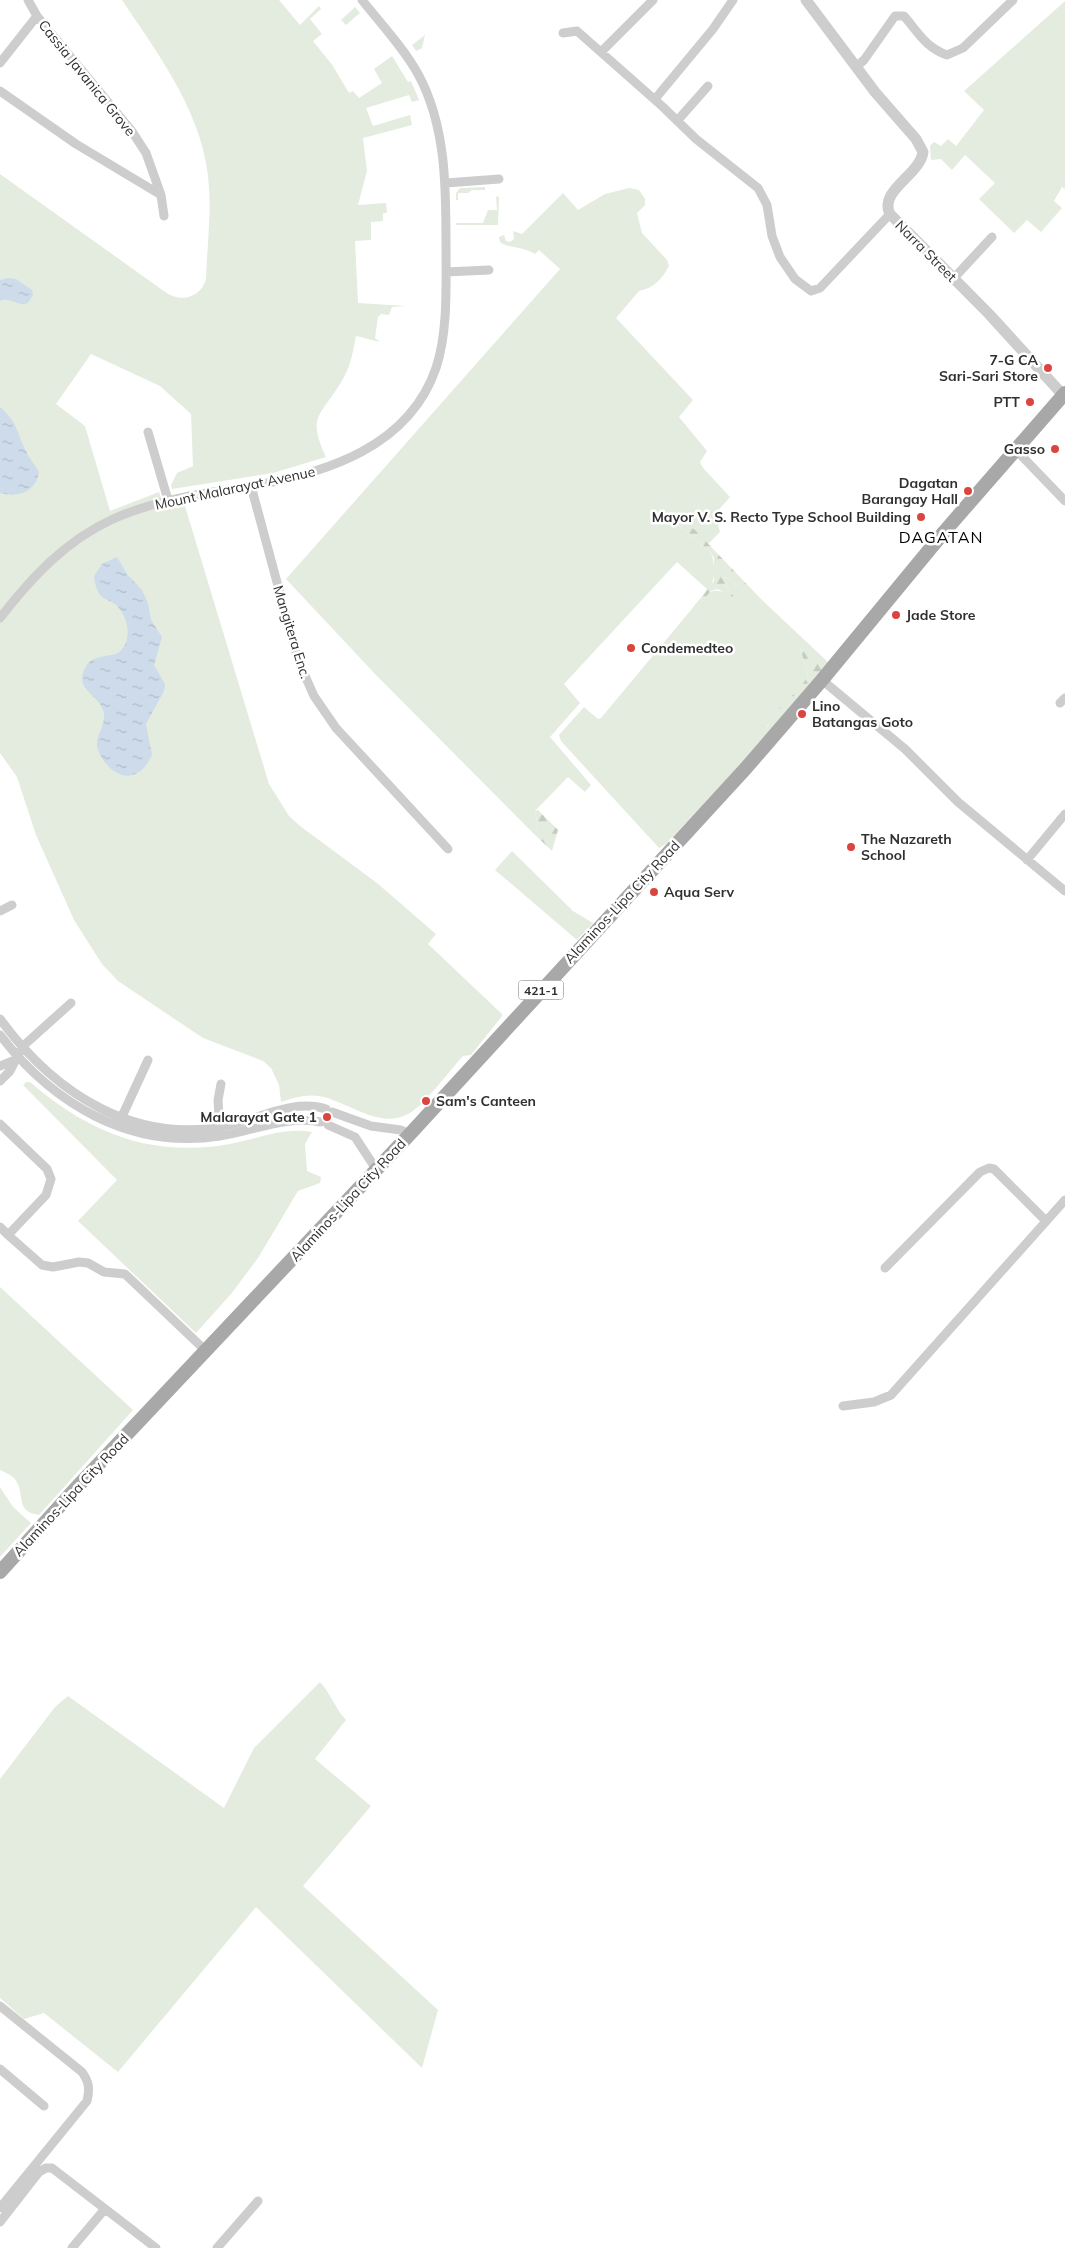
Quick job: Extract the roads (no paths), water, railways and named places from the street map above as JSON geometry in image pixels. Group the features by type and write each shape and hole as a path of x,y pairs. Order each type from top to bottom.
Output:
{"main road":[{"name":"Alaminos-Lipa City Road","path":"0,1572 410,1134 746,768 822,680 944,532 1017,451 1064,394"}],"street":[{"name":"Cassia Javanica Grove","path":"28,0 37,16 131,130 146,153 161,195 164,216"},
{"name":"Mount Malarayat Avenue","path":"0,618 34,575 70,544 112,520 168,500 287,479 330,467 376,444 393,431 422,398 436,367 441,346 446,272 446,183 439,137 424,86 405,55 362,0"},
{"path":"601,52 653,0"},
{"path":"655,99 713,29 733,0"},
{"name":"Narra Street","path":"806,0 856,67 916,139 923,152 919,165 891,195 887,205 890,214 1064,394"},
{"path":"856,67 864,60 895,16 904,16 922,40 935,50 947,55 963,48 1013,0"},
{"name":"Cassia Javanica Grove","path":"0,63 37,16"},
{"path":"562,33 578,32 655,99 696,139 758,188 767,206 772,236 780,257 795,279 811,291 820,288 890,214"},
{"path":"677,121 708,86"},
{"path":"0,91 76,144 161,195"},
{"path":"446,183 499,179"},
{"path":"954,279 992,237"},
{"path":"446,272 489,270"},
{"path":"148,432 168,500"},
{"path":"1017,451 1065,501"},
{"name":"Mangitera Enc.","path":"250,486 298,660 314,696 336,728 448,849"},
{"path":"822,680 905,749 958,802 1065,891"},
{"path":"1027,860 1065,814"},
{"path":"0,911 12,905"},
{"path":"0,1081 10,1071 22,1047 71,1003"},
{"path":"0,1018 22,1047 43,1070 69,1090 119,1122"},
{"path":"0,1035 16,1058 62,1098 79,1108 119,1122 220,1132 289,1121 324,1123 356,1137 361,1142 376,1169"},
{"path":"0,1066 16,1058"},
{"path":"119,1122 148,1060"},
{"path":"220,1132 218,1100 221,1084"},
{"path":"220,1132 292,1108 312,1106 371,1126 401,1130 410,1134"},
{"path":"338,1128 343,1116"},
{"path":"0,1124 46,1169 51,1179 50,1190 8,1234"},
{"path":"885,1268 980,1172 989,1168 994,1169 1046,1221"},
{"path":"843,1406 874,1402 891,1395 1065,1200"},
{"path":"0,1227 42,1265 53,1267 79,1262 88,1263 104,1272 125,1274 206,1351"},
{"path":"0,2006 82,2072 88,2080 90,2089 87,2101 0,2208"},
{"path":"0,2069 44,2106"},
{"path":"0,2222 39,2172 46,2168 52,2168 104,2210 156,2248"},
{"path":"217,2248 258,2201"},
{"path":"72,2248 104,2210"}],"water":[{"path":"16,279 32,290 33,295 28,303 20,304 7,300 0,301 0,280"},
{"path":"0,407 14,423 27,454 39,472 37,479 30,489 19,494 0,493"},
{"path":"117,557 127,574 142,590 148,603 151,620 162,637 154,665 165,684 164,691 146,724 152,755 139,772 132,775 117,773 103,760 98,750 97,741 104,713 98,701 82,682 85,668 91,660 118,653 126,643 127,623 117,606 100,595 94,576 102,564"}],"place":[{"name":"7-G CA Sari-Sari Store","path":"1048,368"},
{"name":"PTT","path":"1030,402"},
{"name":"Gasso","path":"1055,449"},
{"name":"Dagatan Barangay Hall","path":"968,491"},
{"name":"Mayor V. S. Recto Type School Building","path":"921,517"},
{"name":"Jade Store","path":"896,615"},
{"name":"Condemedteo","path":"631,648"},
{"name":"Lino Batangas Goto","path":"802,714"},
{"name":"The Nazareth School","path":"851,847"},
{"name":"Aqua Serv","path":"654,892"},
{"name":"Sam's Canteen","path":"426,1101"},
{"name":"Malarayat Gate 1","path":"327,1117"}],"district":[{"name":"DAGATAN","path":"941,537"}]}
